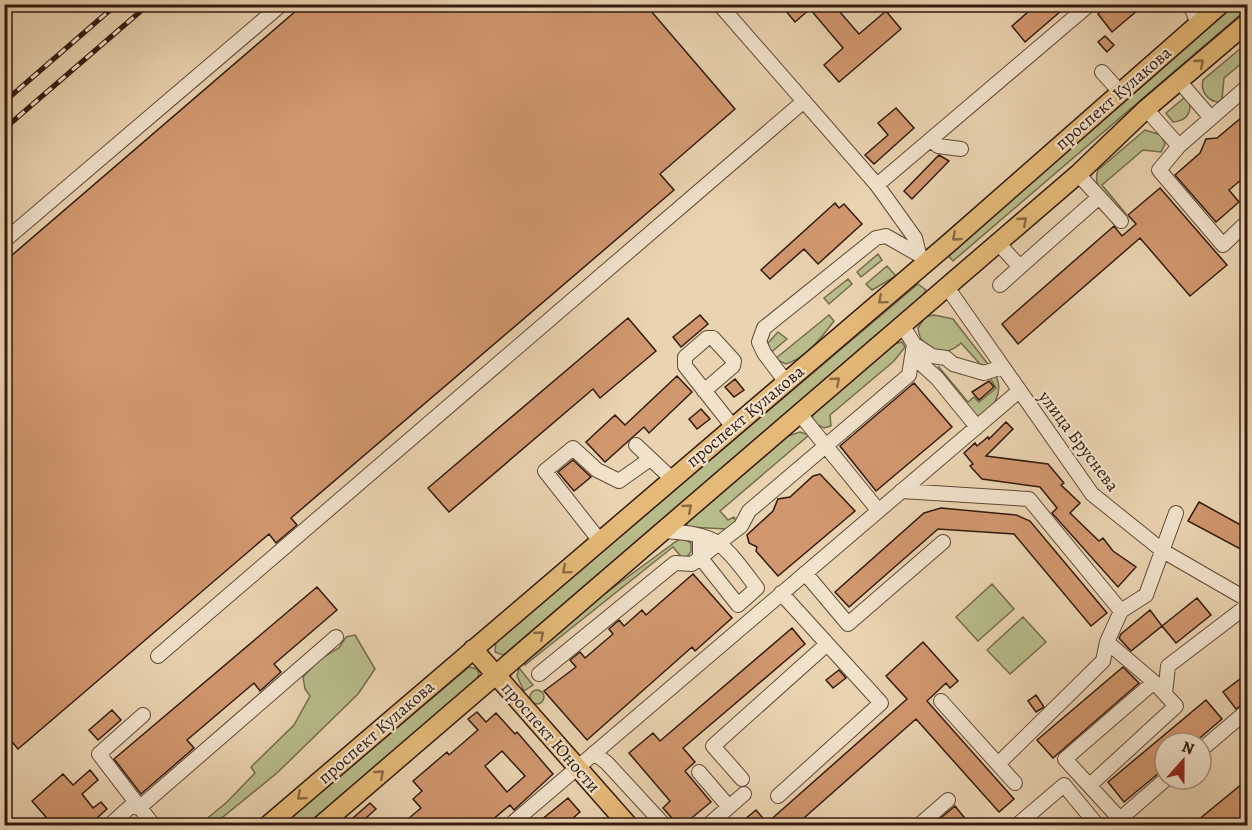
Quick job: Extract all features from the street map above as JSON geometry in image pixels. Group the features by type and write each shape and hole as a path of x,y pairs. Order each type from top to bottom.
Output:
{"main road":[{"name":"проспект Кулакова","path":"267,825 786,382 923,258 1221,4"},
{"name":"проспект Кулакова","path":"320,825 1078,174 1146,109 1248,22"},
{"path":"923,258 947,287"},
{"name":"проспект Юности","path":"473,649 629,825"}],"street":[{"path":"4,241 282,4"},
{"path":"719,4 877,186 915,238 923,258"},
{"path":"877,186 1090,4"},
{"path":"1190,4 1198,24"},
{"path":"1102,72 1120,92"},
{"path":"1179,81 1211,118"},
{"path":"1248,86 1179,146 1159,170 1223,244 1248,221"},
{"path":"158,656 804,101"},
{"path":"1146,109 1179,146"},
{"path":"931,140 938,146 961,149"},
{"path":"1078,174 1121,221"},
{"path":"1000,285 1098,198"},
{"path":"786,382 764,353 759,342 764,328 876,238 886,236 923,258"},
{"path":"998,243 1020,267"},
{"name":"улица Бруснева","path":"947,287 1092,494 1163,550 1248,600"},
{"path":"902,326 914,344 932,356 946,358 953,364 984,373 1002,367"},
{"path":"914,344 917,360 937,378 977,427"},
{"path":"539,674 675,563 692,564 741,526 749,511 909,375 914,344"},
{"path":"704,391 733,427"},
{"path":"509,825 1019,391"},
{"path":"799,413 878,510"},
{"path":"636,445 672,479"},
{"path":"600,541 545,471 573,448 597,470 619,481 650,459"},
{"path":"901,491 1029,499 1121,611"},
{"path":"998,764 1103,661 1107,642 1121,611 1146,595 1176,513"},
{"path":"663,531 700,537 719,543 757,588 738,605 700,557 700,537"},
{"path":"805,573 848,624 943,542"},
{"path":"778,796 881,703 781,593"},
{"path":"1165,694 1168,666 1248,605"},
{"path":"139,808 336,637"},
{"path":"1090,785 1176,706 1154,682 1107,642"},
{"path":"742,779 713,746 826,644"},
{"path":"1154,682 1065,759 1121,823 1154,791"},
{"path":"941,701 1015,783"},
{"path":"1213,740 1248,710"},
{"path":"143,715 99,754 154,825"},
{"path":"594,753 607,763 665,825"},
{"path":"699,772 729,807"},
{"path":"1016,825 1064,786 1098,825"},
{"path":"707,825 744,794"},
{"path":"918,825 948,800"},
{"path":"109,825 131,806 139,808"}],"green space":[{"path":"1234,5 1247,5 1247,9 953,261 944,251"},
{"path":"1247,43 1247,59 1224,78 1222,99 1218,102 1211,100 1204,92 1203,80"},
{"path":"1184,98 1190,103 1188,114 1183,119 1173,122 1166,113"},
{"path":"1145,130 1161,135 1165,144 1161,152 1143,150 1102,185 1126,214 1122,218 1100,190 1097,183 1098,170"},
{"path":"878,254 882,260 861,277 857,272"},
{"path":"887,266 896,276 872,290 866,284"},
{"path":"848,279 852,284 829,304 824,298"},
{"path":"918,284 926,290 922,297 506,653 503,655 495,652 496,641"},
{"path":"829,315 834,321 807,352 786,364 775,359"},
{"path":"934,315 953,319 988,364 985,366 980,364 961,343 948,351 941,352 929,348 920,336 918,328 925,317"},
{"path":"778,332 787,339 770,353 768,343"},
{"path":"902,342 905,347 894,361 830,415 831,426 824,428 816,424 812,417 815,412 894,344"},
{"path":"938,366 968,402 974,397 979,402 996,388 990,378 996,376 999,389 992,407 976,418"},
{"path":"800,432 809,435 720,511 728,520 734,517 737,523 727,529 688,527 686,522 785,437"},
{"path":"684,539 691,543 691,552 684,560 673,547 525,665 524,661 595,601 678,540"},
{"path":"992,584 1014,609 978,641 956,617"},
{"path":"1023,617 1046,642 1010,674 987,650"},
{"path":"355,635 375,669 358,694 277,773 213,825 198,826 227,802 255,773 251,767 294,725 310,696 305,689 303,677 320,659 339,648 346,637"},
{"path":"469,667 477,669 479,674 475,682 307,825 281,826"},
{"path":"519,668 533,685 524,691 517,676"},
{"path":"537,690 542,692 544,697 542,702 537,704 532,702 530,697 532,692"}],"building":[{"path":"304,4 645,4 735,109 660,174 674,190 291,518 297,525 276,543 269,534 18,749 8,737 4,738 4,262"},
{"path":"780,4 833,4 859,34 886,11 901,29 839,82 824,65 843,48 810,9 795,22"},
{"path":"1037,4 1069,4 1025,42 1012,26"},
{"path":"1110,4 1145,4 1112,32 1098,14"},
{"path":"1105,36 1114,45 1107,52 1098,42"},
{"path":"896,108 914,128 874,164 865,155 888,135 878,123"},
{"path":"1248,112 1248,174 1229,190 1239,202 1216,222 1175,175 1200,153 1206,139 1217,138"},
{"path":"939,155 949,161 912,199 904,191"},
{"path":"1160,188 1227,265 1190,296 1140,238 1018,344 1002,324 1114,226 1122,236 1136,224 1128,215"},
{"path":"835,203 839,208 844,204 862,224 818,264 804,249 770,279 761,270"},
{"path":"700,315 708,324 681,347 673,337"},
{"path":"628,318 656,351 600,398 593,389 449,512 428,488"},
{"path":"677,376 692,392 649,433 644,427 605,462 586,442 615,415 625,425"},
{"path":"735,379 744,390 734,397 725,387"},
{"path":"989,381 994,387 979,400 972,392"},
{"path":"914,383 952,427 876,491 840,446"},
{"path":"701,409 710,419 697,429 689,419"},
{"path":"1006,422 1013,429 986,456 1048,464 1064,483 1061,485 1080,503 1070,513 1099,541 1103,538 1113,551 1136,567 1118,587 1052,513 1057,508 1040,487 982,479 970,466 973,464 964,453 975,443 977,446 988,437 989,439"},
{"path":"573,460 591,477 574,491 558,472"},
{"path":"820,474 855,511 778,576 756,551 757,547 749,543 747,535 773,511 778,499 790,497 813,476"},
{"path":"1199,502 1248,529 1248,553 1188,521"},
{"path":"941,508 1016,515 1030,521 1107,613 1091,626 1014,534 938,529 849,607 835,592 924,513"},
{"path":"693,574 732,618 695,651 692,647 587,740 544,691 576,667 570,660 580,652 585,658 613,634 609,629 619,620 624,626 642,610 646,615"},
{"path":"317,587 337,610 274,664 281,672 260,691 254,683 187,740 194,748 141,794 114,759"},
{"path":"1197,598 1211,615 1176,643 1162,626"},
{"path":"1150,610 1162,626 1131,651 1119,638"},
{"path":"792,628 805,644 683,748 695,762 685,771 711,802 683,825 678,825 663,808 670,801 629,753 653,733 660,741"},
{"path":"923,642 958,681 950,688 946,683 927,701 1014,799 999,812 916,719 796,825 738,825 756,810 767,823 907,699 886,676"},
{"path":"1123,667 1139,683 1053,758 1037,740"},
{"path":"839,670 846,678 833,688 826,680"},
{"path":"1248,673 1248,700 1236,709 1223,692"},
{"path":"1036,695 1044,707 1036,712 1028,701"},
{"path":"1206,700 1222,719 1208,731 1169,731"},
{"path":"112,710 121,720 98,740 89,730"},
{"path":"477,712 486,722 496,713 515,734 517,732 553,774 514,810 510,805 486,825 401,825 421,808 413,799 422,791 413,781 447,752 449,755 478,730 468,719","holes":["502,751 525,776 507,792 485,766"]},
{"path":"1153,744 1153,778 1124,802 1108,782"},
{"path":"90,770 98,780 82,794 93,808 101,802 107,809 89,825 36,825 46,817 32,801 63,774 73,785"},
{"path":"1248,779 1248,815 1234,825 1192,825"},
{"path":"568,798 580,812 565,825 535,825"},
{"path":"370,803 376,809 358,825 345,825"},
{"path":"955,806 967,821 962,825 932,825"}],"railway":[{"path":"4,102 117,4"},
{"path":"4,129 149,4"}]}
